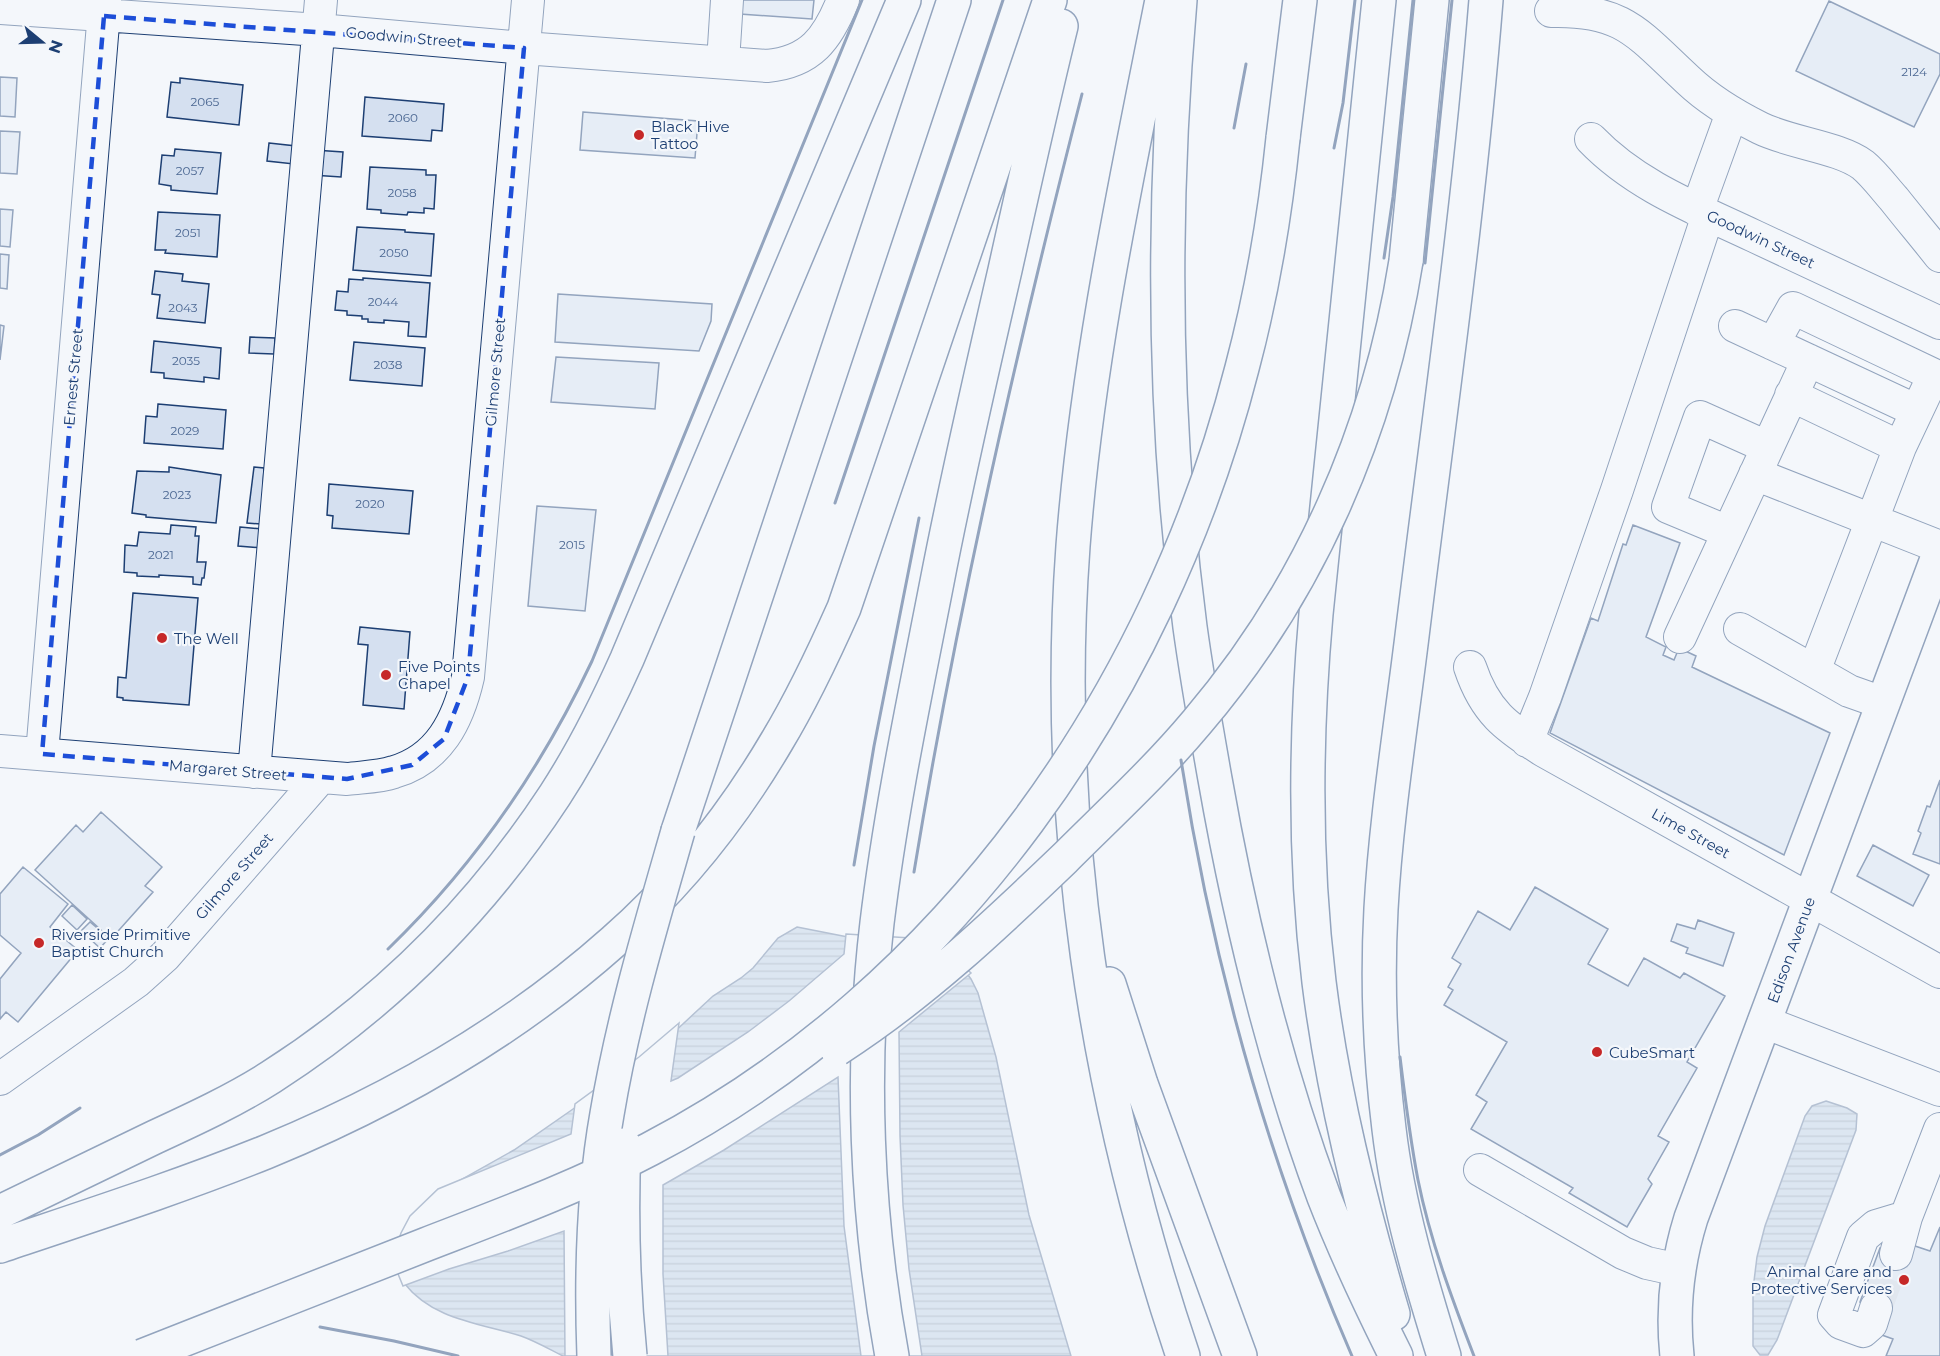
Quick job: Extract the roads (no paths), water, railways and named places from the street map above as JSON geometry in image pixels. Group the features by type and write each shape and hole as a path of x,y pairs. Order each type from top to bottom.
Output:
{"main road":[{"path":"0,1212 226,1102 270,1078 311,1050 360,1013 429,952 483,891 527,836 581,752 623,669 904,0"},
{"path":"594,1356 596,1224 606,1117 636,977 678,831 954,0"},
{"path":"0,1245 115,1207 266,1152 404,1085 491,1033 574,974 614,941 682,872 716,830 776,743 801,700 844,608 1050,0"},
{"path":"892,1356 880,1283 875,1232 868,1076 872,982 884,869 902,762 962,460 1068,0"},
{"path":"1162,0 1114,245 1081,464 1069,623 1069,707 1073,803 1083,935 1110,1083 1146,1232 1183,1356"},
{"path":"1180,0 1170,144 1169,335 1173,437 1182,544 1190,627 1204,718 1240,907 1263,1004 1288,1090 1323,1195 1396,1356"},
{"path":"142,1356 560,1192 651,1149 695,1124 779,1069 858,1008 931,938 997,863 1058,782 1134,652 1177,560 1225,428 1242,370 1264,272 1300,0"},
{"path":"1379,0 1315,624 1309,714 1307,812 1312,912 1319,981 1333,1070 1366,1216 1406,1356"},
{"path":"695,1124 755,1095 819,1059 886,1016 942,973 994,927 1123,802 1198,722 1236,674 1273,619 1324,528 1352,462 1376,395 1394,327 1406,261 1432,0"},
{"path":"1444,1356 1408,1228 1392,1153 1383,1059 1380,941 1389,829 1470,166 1486,0"},
{"name":"Edison Avenue","path":"1677,1356 1675,1307 1678,1270 1691,1218 1940,549"},
{"path":"1073,803 1089,903 1113,996 1141,1084 1240,1356"},
{"path":"630,1356 623,1275 622,1219 628,1075 644,976 678,831"}],"street":[{"name":"Gilmore Street","path":"444,739 463,699 468,677 528,0"},
{"path":"723,62 727,0"},
{"name":"Goodwin Street","path":"0,8 104,8 320,15 524,48 778,65 807,54 823,40 843,0"},
{"name":"Ernest Street","path":"42,754 104,8"},
{"path":"1551,11 1575,10 1598,14 1628,11 1652,44 1694,85 1732,113 1786,139 1845,155 1863,165 1940,256"},
{"path":"254,772 320,15"},
{"path":"1527,741 1545,697 1617,490 1732,113"},
{"name":"Goodwin Street","path":"1591,140 1629,174 1703,212 1940,323"},
{"path":"1773,344 1793,308 1934,375 1900,447 1814,671"},
{"path":"1735,326 1917,411"},
{"path":"1680,637 1808,360"},
{"path":"1791,395 1900,447"},
{"path":"1728,532 1668,507 1700,417 1761,461 1872,520 1940,549"},
{"path":"1740,629 1849,691 1883,703"},
{"name":"Lime Street","path":"1470,667 1479,690 1492,713 1527,741 1940,972"},
{"name":"Margaret Street","path":"0,751 347,779 392,773 412,765 430,754 444,739"},
{"name":"Gilmore Street","path":"0,1079 136,982 165,956 321,777"},
{"path":"1764,1022 1940,1090"},
{"path":"1896,1254 1906,1217 1940,1129"},
{"path":"1480,1170 1629,1256 1653,1265 1678,1270"},
{"path":"1876,1308 1871,1324 1863,1331 1841,1323 1834,1315 1863,1237 1876,1226 1906,1217"}],"water":[{"path":"797,927 853,938 962,967 971,979 978,993 996,1057 1029,1215 1071,1356 563,1356 521,1336 443,1313 416,1295 404,1283 441,1191 514,1150 586,1100 670,1036 713,996 741,978 753,968 778,938"},
{"path":"1826,1101 1857,1114 1856,1130 1777,1340 1768,1355 1760,1355 1753,1346 1753,1289 1757,1257 1765,1226 1805,1116 1812,1106"}],"tunnel":[{"path":"1876,1308 1896,1254"}],"place":[{"name":"Black Hive Tattoo","path":"639,135"},
{"name":"The Well","path":"162,638"},
{"name":"Five Points Chapel","path":"386,675"},
{"name":"Riverside Primitive Baptist Church","path":"39,943"},
{"name":"CubeSmart","path":"1597,1052"},
{"name":"Animal Care and Protective Services","path":"1904,1280"}]}
